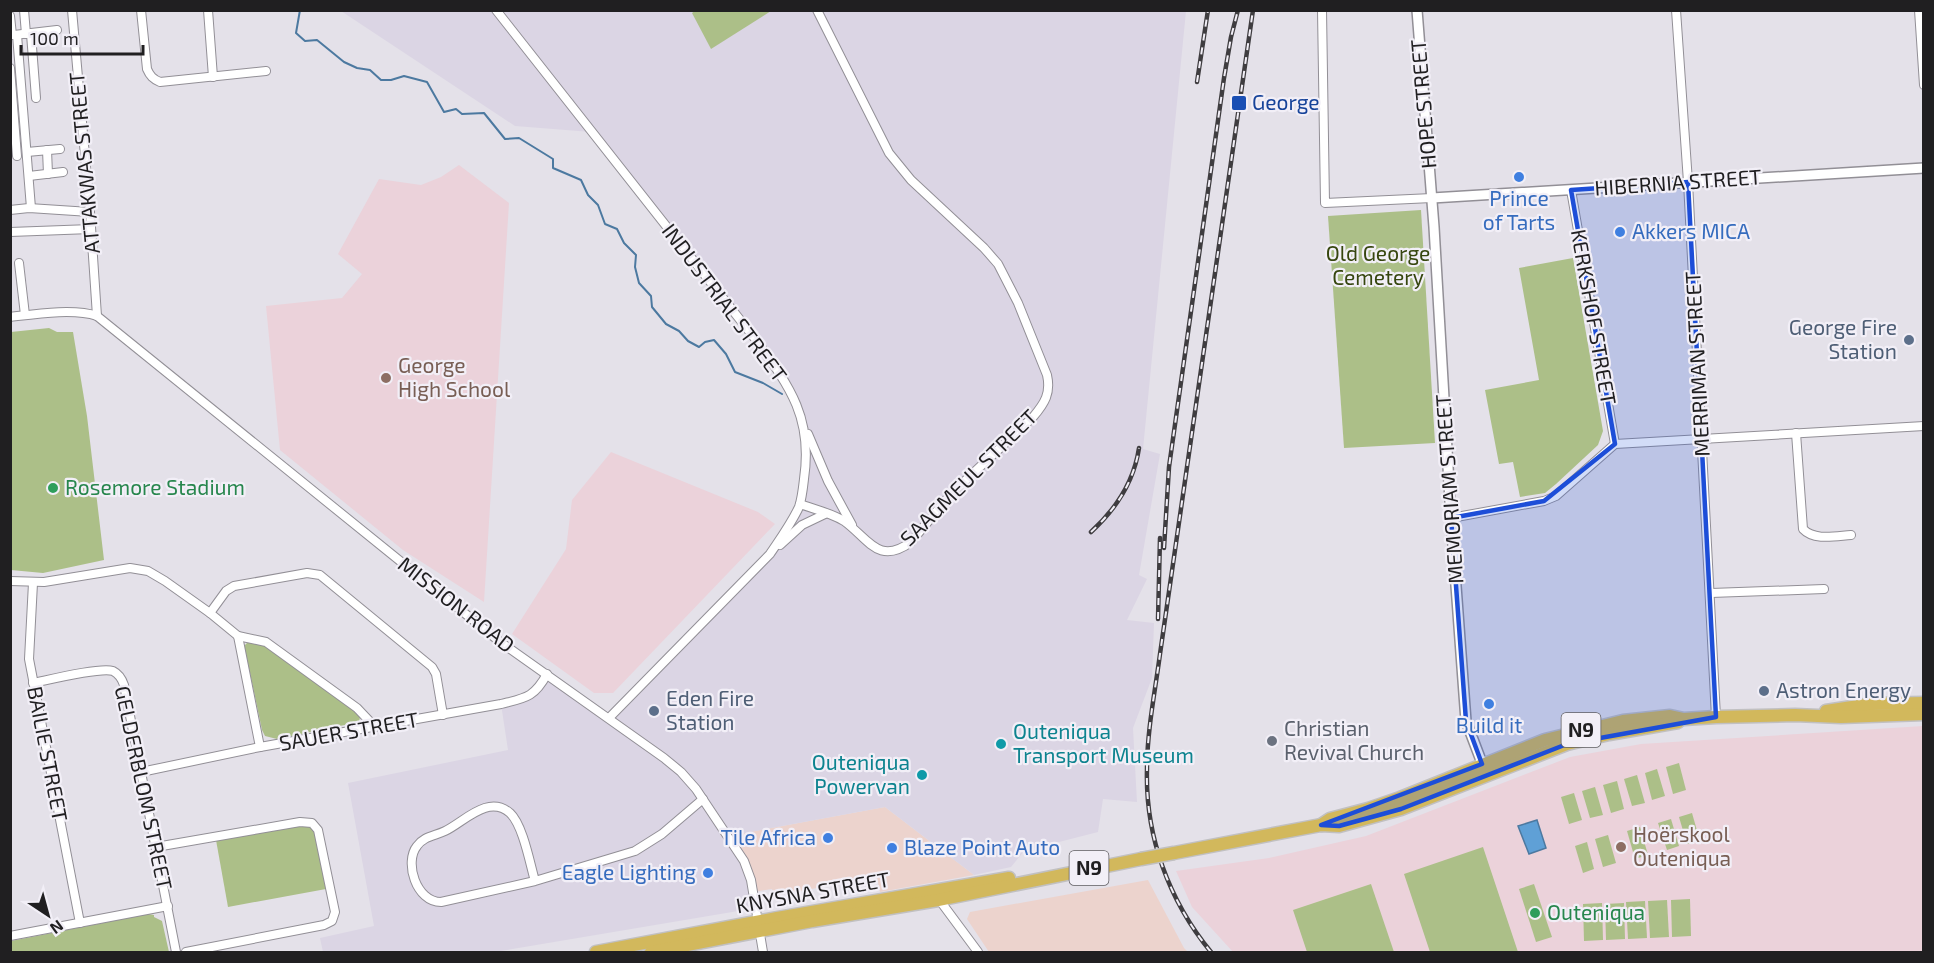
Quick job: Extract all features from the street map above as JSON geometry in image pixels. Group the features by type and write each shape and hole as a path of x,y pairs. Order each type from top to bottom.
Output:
{"highway":[{"name":"N9","path":"1795,715 1862,705 1923,703"},
{"name":"N9","path":"1485,770 1567,744 1615,733 1674,724 1684,719 1923,714"},
{"name":"KNYSNA STREET","path":"596,952 759,927 936,895 1022,884 1037,878 1321,825 1330,819 1368,809 1485,770"},
{"name":"KNYSNA STREET","path":"651,952 759,927"}],"street":[{"path":"24,10 19,34 20,77 31,208"},
{"name":"ATTAKWAS STREET","path":"72,10 97,316"},
{"path":"141,10 147,69 152,78 160,82 266,71"},
{"path":"208,10 213,77"},
{"name":"INDUSTRIAL STREET","path":"496,10 756,340 787,383 804,424 806,465 800,504 790,524 770,554 609,718"},
{"name":"SAAGMEUL STREET","path":"800,504 842,520 867,543 882,551 898,550 911,542 950,495 1042,406 1049,387 1047,375 1018,303 998,264 911,180 889,153 817,10"},
{"path":"1322,10 1325,203 1432,198"},
{"name":"HOPE STREET","path":"1417,10 1432,198"},
{"name":"MERRIMAN STREET","path":"1676,10 1703,440 1716,717"},
{"path":"1919,10 1923,85"},
{"path":"10,16 34,75 36,98"},
{"path":"19,34 57,30"},
{"path":"10,68 17,156"},
{"path":"20,77 34,75"},
{"path":"13,122 24,121"},
{"path":"27,152 60,149"},
{"path":"47,150 48,174"},
{"name":"HIBERNIA STREET","path":"1432,198 1923,168"},
{"path":"29,176 63,172"},
{"name":"KERKSHOF STREET","path":"1571,190 1615,444"},
{"name":"MEMORIAM STREET","path":"1432,198 1466,721 1485,770"},
{"path":"10,210 31,208 90,212"},
{"path":"10,232 91,229"},
{"path":"19,263 25,315"},
{"path":"10,317 85,313 97,316"},
{"name":"MISSION ROAD","path":"97,316 475,622 673,765 693,785 744,861 751,880 763,952"},
{"path":"804,424 828,481 854,530"},
{"path":"1451,518 1544,501 1556,496 1615,444 1923,426"},
{"path":"1796,433 1803,529 1816,536 1851,535"},
{"path":"770,554 802,525 825,514"},
{"path":"10,581 33,583 129,568 148,571 210,613 238,636 266,642 357,708 375,727"},
{"path":"210,613 226,591 240,584 307,573 320,575 432,667 436,674 443,715"},
{"name":"BAILIE STREET","path":"33,583 29,649 33,683 80,923"},
{"path":"1711,593 1824,589"},
{"path":"238,636 260,747"},
{"name":"GELDERBLOM STREET","path":"33,683 102,670 113,671 124,686 176,952"},
{"name":"SAUER STREET","path":"141,772 260,747 443,715 530,697 537,691 547,674"},
{"path":"535,882 516,821 510,813 500,807 478,810 446,831 425,838 417,845 413,853 412,863 418,889 425,897 434,902 441,902 535,882 635,851 662,834 703,800"},
{"path":"156,847 300,822 312,823 318,830 335,912 332,921 324,925 186,952"},
{"path":"936,895 978,952"},
{"path":"10,936 168,906"}],"highlighted area":[{"path":"1688,182 1716,717 1567,744 1401,809 1339,826 1321,825 1482,764 1466,721 1451,518 1544,501 1615,444 1571,190"}],"shaded area":[{"path":"341,11 1186,11 1143,449 1160,454 1139,575 1147,579 1127,620 1154,623 1152,678 1133,728 1137,802 1103,799 1098,832 1024,851 1011,867 974,875 885,807 729,836 741,856 756,908 495,952 323,952 320,938 374,926 348,783 508,750 501,704 530,696 547,674 609,718 770,554 800,504 806,448 787,383 591,132 515,126"},
{"name":"George High School","path":"459,165 509,203 484,602 403,550 280,450 266,306 342,298 362,274 338,254 379,179 421,185 441,177"},
{"path":"611,452 758,512 775,524 613,693 594,693 512,634 566,549 572,500"},
{"name":"Hoërskool Outeniqua","path":"1923,726 1923,952 1233,952 1192,907 1176,871 1269,858 1366,836 1570,757 1641,744"},
{"path":"885,807 974,875 880,892 877,877 773,896 772,889 753,892 728,836"},
{"path":"1148,880 1188,952 989,952 967,919 970,912"}],"green space":[{"path":"696,10 771,11 711,49 692,13"},
{"name":"Old George Cemetery","path":"1421,210 1435,443 1344,448 1328,216"},
{"path":"1573,258 1603,431 1598,445 1545,493 1520,497 1513,462 1499,464 1485,390 1539,380 1519,268"},
{"name":"Rosemore Stadium","path":"49,328 57,332 73,332 87,416 104,560 43,573 11,570 11,332"},
{"path":"249,641 263,645 356,712 360,717 359,722 277,739 265,736 245,649"},
{"path":"1679,763 1686,790 1673,794 1666,767"},
{"path":"1657,769 1665,796 1652,800 1645,773"},
{"path":"1637,775 1645,803 1632,806 1624,779"},
{"path":"1617,781 1624,809 1611,813 1603,785"},
{"path":"1595,787 1603,815 1590,818 1582,791"},
{"path":"1574,793 1582,820 1569,824 1561,797"},
{"path":"1692,813 1700,841 1687,844 1679,817"},
{"path":"1671,819 1679,846 1667,850 1658,823"},
{"path":"304,824 312,827 315,833 326,889 228,907 216,840"},
{"path":"1640,827 1648,855 1635,859 1627,831"},
{"path":"1608,835 1616,863 1603,867 1595,839"},
{"path":"1587,842 1594,869 1583,873 1575,846"},
{"path":"1483,847 1518,952 1430,952 1404,874"},
{"path":"1371,884 1394,952 1307,952 1293,910"},
{"name":"Outeniqua","path":"1534,884 1552,937 1536,942 1519,889"},
{"path":"1690,899 1691,936 1672,937 1671,900"},
{"path":"1667,900 1669,937 1650,938 1648,901"},
{"path":"1645,901 1647,938 1628,939 1626,902"},
{"path":"1602,903 1603,940 1584,941 1583,904"},
{"path":"1624,903 1625,939 1606,940 1605,904"},
{"path":"148,914 162,921 169,952 11,952 11,941"}],"water":[{"name":"Outeniqua","path":"1537,820 1546,848 1529,854 1518,826"}],"waterway":[{"path":"300,10 296,33 305,41 317,40 344,62 357,68 370,70 381,80 404,76 427,82 444,112 456,109 462,114 484,113 505,139 519,138 553,159 553,168 581,180 588,195 598,205 605,224 617,229 624,243 636,255 635,267 639,283 651,296 652,307 666,324 699,347 705,342 714,340 726,354 735,372 763,383 782,394"}],"railway":[{"path":"1197,82 1208,10"},
{"path":"1164,548 1169,467 1224,78 1238,10"},
{"path":"1211,952 1183,911 1155,843 1147,794 1147,755 1253,10"},
{"path":"1091,532 1122,494 1133,472 1139,448"},
{"path":"1158,619 1160,538"}],"place":[{"name":"George","path":"1239,103"},
{"name":"Prince of Tarts","path":"1519,177"},
{"name":"Akkers MICA","path":"1620,232"},
{"name":"George Fire Station","path":"1909,340"},
{"name":"George High School","path":"386,378"},
{"name":"Rosemore Stadium","path":"53,488"},
{"name":"Astron Energy","path":"1764,691"},
{"name":"Build it","path":"1489,704"},
{"name":"Eden Fire Station","path":"654,711"},
{"name":"Christian Revival Church","path":"1272,741"},
{"name":"Outeniqua Transport Museum","path":"1001,744"},
{"name":"Outeniqua Powervan","path":"922,775"},
{"name":"Tile Africa","path":"828,838"},
{"name":"Hoërskool Outeniqua","path":"1621,847"},
{"name":"Blaze Point Auto","path":"892,848"},
{"name":"Eagle Lighting","path":"708,873"},
{"name":"Outeniqua","path":"1535,913"}]}
